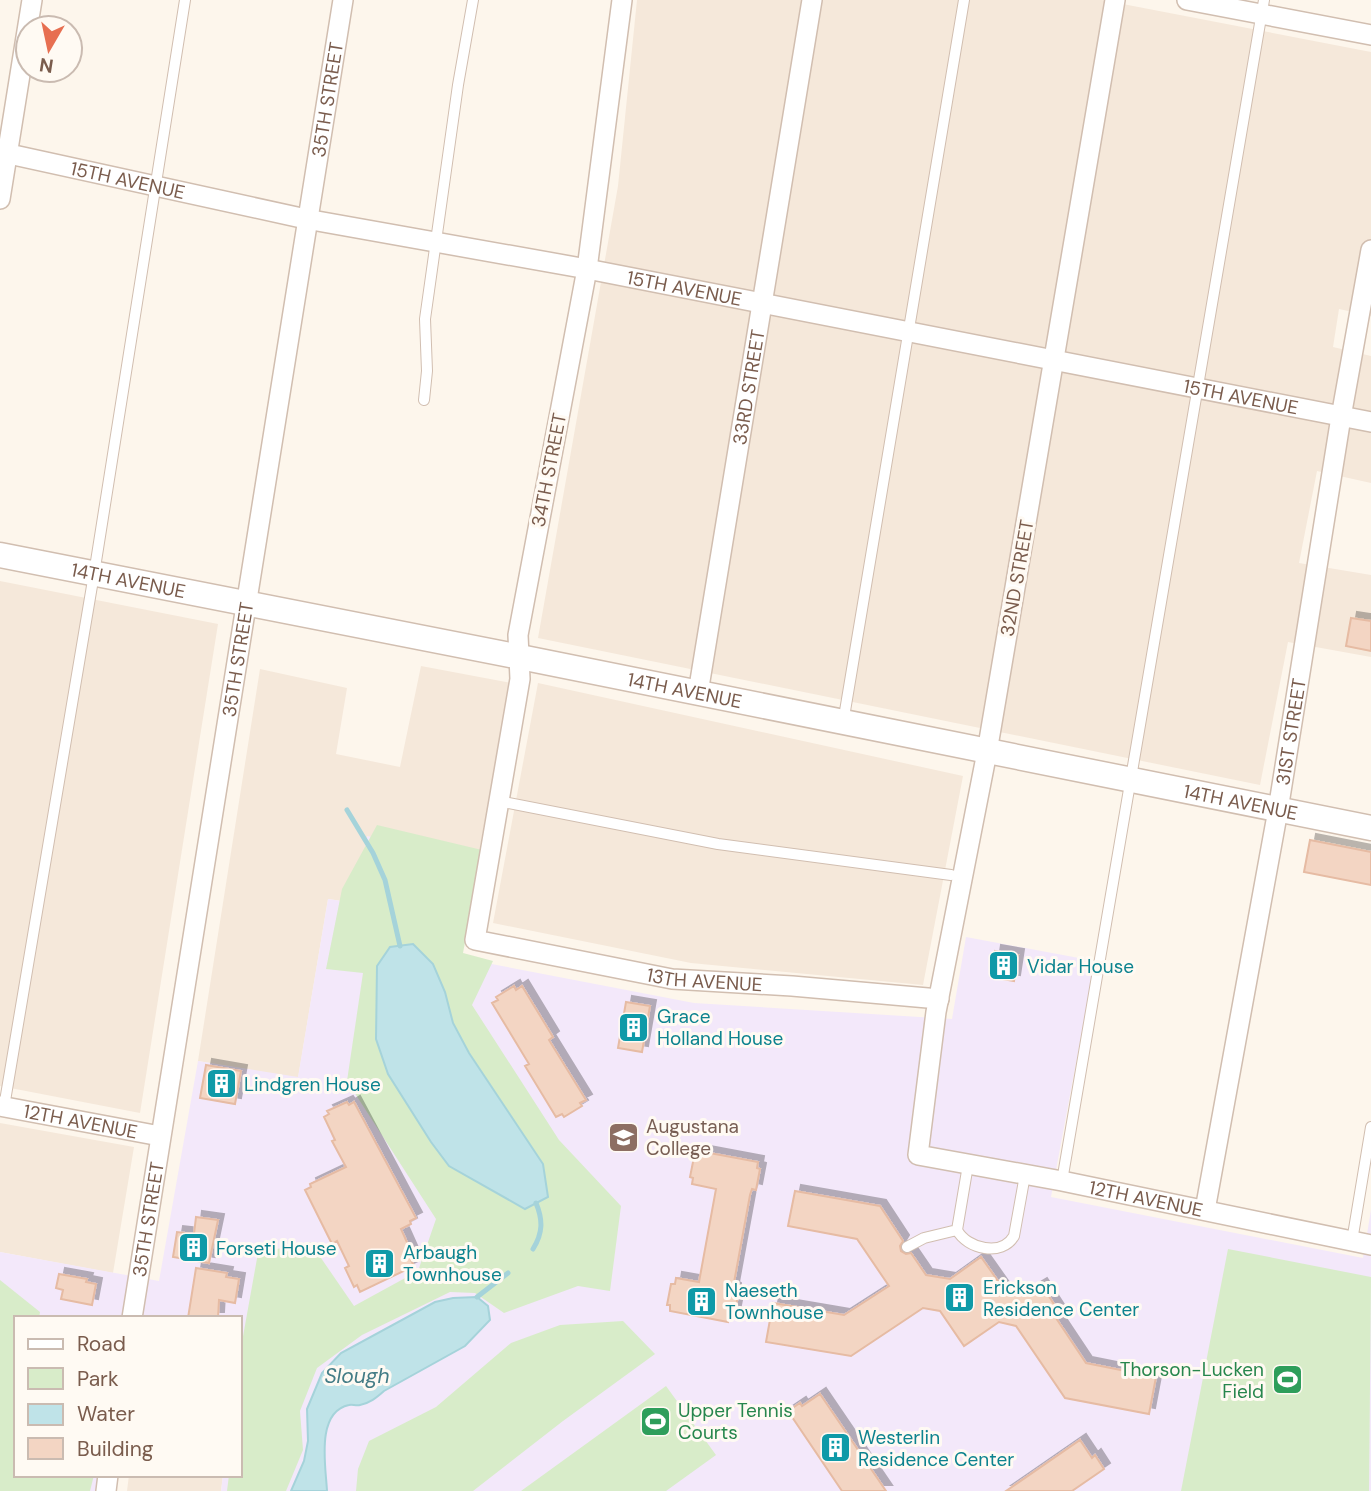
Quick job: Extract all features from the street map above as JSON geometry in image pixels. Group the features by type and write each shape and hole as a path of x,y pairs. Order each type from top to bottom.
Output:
{"street":[{"path":"0,199 4,153 32,0"},
{"name":"35TH STREET","path":"132,1316 343,0"},
{"name":"34TH STREET","path":"475,940 520,679 518,635 587,269 622,0"},
{"name":"33RD STREET","path":"698,693 812,0"},
{"name":"32ND STREET","path":"918,1156 939,999 987,752 1115,0"},
{"path":"1187,0 1263,7 1371,35"},
{"name":"15TH AVENUE","path":"4,153 306,219 587,269 1371,422"},
{"name":"31ST STREET","path":"1205,1210 1278,810 1341,417 1371,250"},
{"name":"14TH AVENUE","path":"0,555 1371,828"},
{"name":"13TH AVENUE","path":"475,940 672,979 939,999"},
{"name":"12TH AVENUE","path":"2,1106 160,1136"},
{"name":"12TH AVENUE","path":"918,1156 1062,1181 1361,1243"}],"lane":[{"path":"2,1106 94,574 185,0"},
{"path":"424,400 427,371 425,319 472,0"},
{"path":"843,723 964,0"},
{"path":"1062,1181 1263,7"},
{"path":"498,801 718,844 951,875"},
{"path":"1361,1243 1371,1127"},
{"path":"968,1165 957,1230 964,1241 970,1244 996,1249 1010,1243 1014,1236 1025,1174"},
{"path":"907,1247 924,1238 957,1230"}],"shaded area":[{"path":"637,0 1102,0 1371,52 1371,316 1339,309 1333,347 1371,356 1371,483 1317,471 1299,563 1371,575 1371,657 1288,642 1260,785 538,638 618,186"},
{"path":"0,581 218,624 140,1113 0,1086"},
{"path":"421,666 511,683 478,857 356,903 328,899 298,1078 198,1061 260,669 347,688 336,754 400,767"},
{"path":"538,683 963,776 923,985 691,963 493,923"},
{"name":"Augustana College","path":"367,836 478,857 460,958 694,1003 952,1019 966,937 1095,961 1051,1197 1363,1258 1371,1210 1371,1491 221,1491 223,1477 242,1477 242,1316 14,1316 14,1477 99,1477 97,1491 0,1491 0,1252 159,1281 198,1061 298,1077 328,899 356,903"},
{"path":"0,1123 134,1147 113,1273 0,1252"},
{"path":"129,1477 223,1477 221,1491 127,1491"}],"green space":[{"path":"377,825 482,850 463,953 493,961 472,1005 559,1140 621,1206 610,1291 578,1286 504,1313 475,1293 450,1292 362,1335 317,1368 300,1411 303,1450 286,1491 227,1491 229,1477 242,1477 242,1342 258,1253 310,1242 354,1306 418,1271 436,1219 347,1081 363,973 326,969 342,889"},
{"name":"Thorson-Lucken Field","path":"1228,1249 1371,1277 1369,1491 1181,1491"},
{"path":"0,1280 40,1312 39,1316 14,1316 14,1477 94,1477 90,1491 0,1491"},
{"path":"623,1321 655,1354 473,1491 356,1491 358,1469 369,1441 436,1407 511,1343 560,1325"},
{"name":"Upper Tennis Courts","path":"666,1386 716,1455 666,1491 521,1491"}],"water":[{"path":"413,944 433,964 445,992 453,1023 469,1053 543,1164 548,1197 525,1209 449,1166 388,1074 376,1039 377,966 390,947"},
{"name":"Slough","path":"477,1297 488,1306 490,1320 465,1346 384,1391 370,1402 349,1405 338,1410 331,1418 325,1442 327,1491 291,1491 304,1461 308,1441 307,1409 322,1373 341,1353 435,1302"}],"building":[{"path":"1351,618 1371,621 1371,651 1346,646"},
{"path":"1310,840 1371,852 1371,885 1304,872"},
{"name":"Vidar House","path":"995,951 1018,955 1014,981 991,977"},
{"path":"514,986 516,990 522,986 553,1037 549,1040 586,1100 580,1103 582,1106 564,1117 562,1114 556,1117 525,1066 529,1064 492,1003 498,1000 496,997"},
{"name":"Grace Holland House","path":"626,1002 650,1006 642,1052 618,1048"},
{"name":"Lindgren House","path":"206,1065 241,1071 235,1104 200,1098"},
{"path":"347,1102 349,1105 354,1102 416,1218 401,1229 414,1258 411,1260 414,1266 360,1292 357,1285 354,1287 345,1268 349,1266 337,1241 332,1244 305,1190 311,1187 310,1184 346,1167 332,1141 335,1140 324,1117 329,1114 327,1111"},
{"path":"699,1151 758,1162 757,1168 760,1169 756,1190 752,1189 750,1195 733,1288 734,1295 738,1296 734,1316 729,1315 728,1322 670,1311 670,1305 667,1305 671,1284 675,1284 676,1278 699,1282 716,1189 692,1184 693,1178 690,1177 694,1157 698,1158"},
{"name":"Erickson Residence Center","path":"795,1191 880,1206 903,1241 901,1251 911,1253 926,1275 950,1279 981,1257 1003,1288 1026,1293 1041,1284 1061,1315 1056,1318 1086,1363 1156,1377 1149,1414 1065,1398 1016,1326 999,1322 964,1346 940,1311 923,1308 851,1356 766,1342 773,1303 844,1315 889,1286 857,1239 788,1226"},
{"name":"Forseti House","path":"196,1217 218,1220 209,1263 173,1257 177,1232 194,1234"},
{"path":"196,1268 227,1273 226,1277 239,1279 235,1303 219,1300 218,1316 188,1316"},
{"path":"59,1274 87,1279 86,1282 96,1284 92,1305 61,1299 63,1290 56,1288"},
{"name":"Westerlin Residence Center","path":"820,1394 886,1491 842,1491 788,1411 800,1403 802,1406"},
{"name":"Westerlin Residence Center","path":"1080,1440 1092,1458 1095,1455 1104,1469 1072,1491 1006,1491"}],"waterway":[{"path":"347,810 373,853 385,880 400,946"},
{"path":"533,1249 541,1226 536,1203"},
{"path":"477,1297 508,1273"}],"place":[{"name":"Vidar House","path":"1004,966"},
{"name":"Grace Holland House","path":"634,1027"},
{"name":"Lindgren House","path":"221,1084"},
{"name":"Augustana College","path":"623,1137"},
{"name":"Forseti House","path":"193,1248"},
{"name":"Arbaugh Townhouse","path":"380,1263"},
{"name":"Erickson Residence Center","path":"960,1298"},
{"name":"Naeseth Townhouse","path":"702,1301"},
{"name":"Thorson-Lucken Field","path":"1287,1380"},
{"name":"Upper Tennis Courts","path":"655,1421"},
{"name":"Westerlin Residence Center","path":"835,1448"}]}
